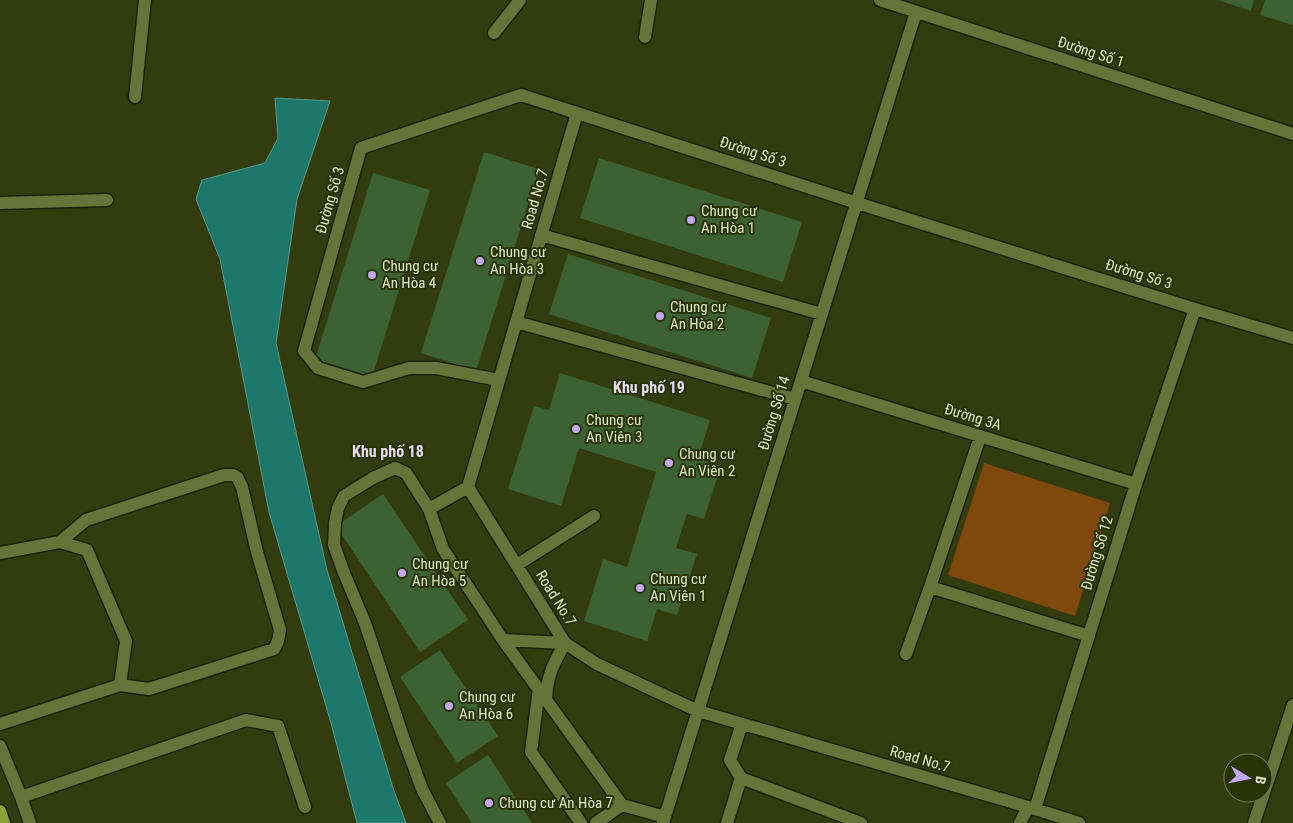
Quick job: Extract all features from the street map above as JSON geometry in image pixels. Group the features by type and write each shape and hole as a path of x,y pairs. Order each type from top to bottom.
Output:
{"main road":[{"path":"0,810 4,823"}],"street":[{"path":"135,97 145,0"},
{"path":"494,33 520,0"},
{"path":"646,37 651,0"},
{"name":"Đường Số 1","path":"880,0 1293,134"},
{"name":"Đường Số 14","path":"664,820 916,12"},
{"name":"Đường Số 3","path":"499,380 436,368 409,368 363,382 318,368 304,351 362,148 521,95 857,203 1293,338"},
{"name":"Road No.7","path":"577,113 468,487 565,643 597,664 698,711 1078,823"},
{"path":"0,203 107,200"},
{"path":"542,234 822,314"},
{"name":"Đường Số 12","path":"1020,823 1031,808 1089,636 1136,484 1195,308"},
{"path":"516,322 796,399"},
{"name":"Đường 3A","path":"801,381 1136,484"},
{"path":"906,654 980,437"},
{"path":"440,823 422,788 402,737 365,623 334,546 335,523 338,508 344,496 373,478 395,468 406,473 429,508 443,549 503,640 622,805 664,820"},
{"path":"0,724 120,685 149,689 274,649 278,641 280,630 257,552 238,477 224,475 86,520 60,542"},
{"path":"429,508 468,487"},
{"path":"516,565 594,516"},
{"path":"0,552 60,542 87,550 126,641 120,685"},
{"path":"930,586 1089,636"},
{"path":"503,640 565,643 552,665 542,693 531,752 581,823"},
{"path":"1254,823 1293,705"},
{"path":"21,797 246,720 278,726 305,806"},
{"path":"742,724 730,760 741,778 861,823"},
{"path":"0,746 30,823"},
{"path":"727,823 741,778"},
{"path":"596,823 622,805"}],"shaded area":[{"path":"984,463 1110,503 1075,616 948,575"}],"water":[{"path":"275,98 330,101 297,199 276,343 327,570 394,791 406,823 357,823 331,723 269,512 220,259 196,199 202,180 265,163 278,138"}],"building":[{"path":"1218,0 1254,0 1251,11"},
{"path":"1265,0 1293,0 1293,25 1260,15"},
{"name":"Chung cư An Hòa 3","path":"484,152 539,169 476,371 421,353"},
{"name":"Chung cư An Hòa 1","path":"599,158 802,222 783,282 580,218"},
{"name":"Chung cư An Hòa 4","path":"373,173 430,190 372,377 315,360"},
{"name":"Chung cư An Hòa 2","path":"568,254 771,318 752,378 549,314"},
{"path":"560,373 710,420 698,459 721,466 704,519 687,514 676,548 697,554 677,615 657,609 647,641 584,621 603,559 627,567 656,472 579,448 561,506 508,489 534,406 549,410"},
{"name":"Chung cư An Hòa 5","path":"383,494 468,620 420,652 336,526"},
{"name":"Chung cư An Hòa 6","path":"440,650 498,736 457,763 400,677"},
{"name":"Chung cư An Hòa 7","path":"488,755 532,823 472,823 446,783"}],"place":[{"name":"Chung cư An Hòa 1","path":"691,220"},
{"name":"Chung cư An Hòa 3","path":"480,261"},
{"name":"Chung cư An Hòa 4","path":"372,275"},
{"name":"Chung cư An Hòa 2","path":"660,316"},
{"name":"Chung cư An Viên 3","path":"576,429"},
{"name":"Chung cư An Viên 2","path":"669,463"},
{"name":"Chung cư An Hòa 5","path":"402,573"},
{"name":"Chung cư An Viên 1","path":"640,588"},
{"name":"Chung cư An Hòa 6","path":"449,706"},
{"name":"Chung cư An Hòa 7","path":"489,803"}],"district":[{"name":"Khu phố 19","path":"649,387"},
{"name":"Khu phố 18","path":"388,451"}]}
